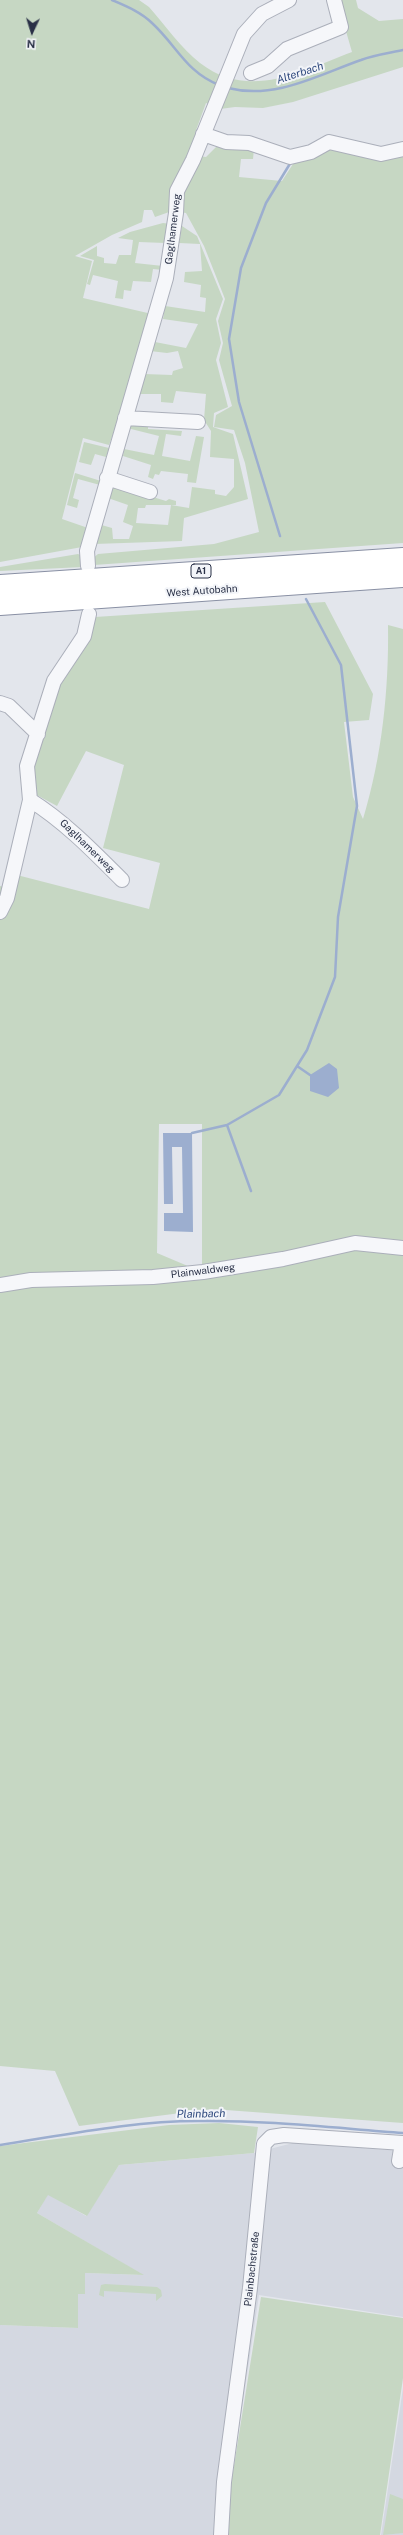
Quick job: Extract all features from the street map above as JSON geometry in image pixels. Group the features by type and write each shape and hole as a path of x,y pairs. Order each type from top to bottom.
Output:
{"highway":[{"name":"West Autobahn","path":"0,585 403,558"},
{"name":"West Autobahn","path":"0,605 403,576"}],"street":[{"name":"Gaglhamerweg","path":"88,566 87,551 168,271 177,191 203,134 244,34 252,23 262,14 289,0"},
{"path":"250,73 268,66 287,49 341,27 334,0"},
{"path":"203,134 226,142 249,143 290,157 311,152 329,142 381,154 403,149"},
{"path":"125,418 198,422"},
{"path":"107,478 150,492"},
{"path":"0,912 10,889 30,800 27,766 54,681 84,636 89,614"},
{"path":"0,703 9,706 38,734"},
{"name":"Gaglhamerweg","path":"30,800 55,816 87,843 122,880"},
{"name":"Plainwaldweg","path":"0,1285 31,1280 153,1277 203,1272 283,1259 355,1242 403,1248"},
{"name":"Plainbachstraße","path":"221,2535 224,2482 250,2288 264,2144 271,2137 284,2135 403,2143 399,2161"}],"shaded area":[{"path":"293,2143 403,2151 403,2317 259,2295 223,2535 0,2535 0,2325 78,2328 78,2294 85,2294 85,2273 143,2275 37,2213 48,2194 86,2216 119,2165 254,2153"},
{"path":"403,2388 403,2535 381,2535"}],"green space":[{"path":"0,0 139,0 149,7 180,43 200,63 219,74 237,80 256,81 276,79 295,74 352,52 337,0 356,0 358,8 379,21 403,19 403,67 293,102 263,108 235,107 220,109 206,103 195,133 199,156 206,157 220,143 254,149 253,159 241,159 239,177 282,181 293,164 329,144 403,152 403,543 94,565 93,558 98,554 214,544 259,532 245,463 234,430 214,427 216,415 232,406 219,360 223,343 218,321 225,299 204,246 186,213 172,211 155,217 152,210 144,210 142,222 112,235 75,256 92,261 83,298 152,314 138,365 109,445 83,438 62,519 88,528 82,547 0,562"},
{"path":"163,223 171,224 165,243 139,242 135,263 163,266 163,270 153,269 151,282 133,281 131,291 124,290 123,299 115,298 118,281 93,275 90,285 87,284 94,260 80,256 97,246 97,256 104,258 104,263 116,264 119,255 131,255 133,240 118,238 130,232"},
{"path":"182,226 197,236 223,299 216,319 221,343 216,360 228,407 214,413 213,427 233,434 248,499 184,518 182,541 94,544 98,524 112,528 113,539 129,539 133,526 123,522 128,505 105,497 110,484 166,501 169,499 176,501 176,505 171,505 189,508 192,487 215,490 215,494 226,496 234,487 234,459 210,457 211,431 204,420 206,394 176,391 173,403 161,402 161,394 136,394 144,374 172,375 173,371 183,368 178,351 167,353 150,351 155,342 186,348 198,324 163,319 165,306 205,312 206,298 200,297 201,285 184,282 185,272 202,271 200,244 179,243","holes":["146,505 171,505 168,525 136,523 138,508 145,508"]},
{"path":"128,423 148,423 148,429 182,431 181,436 166,434 162,456 190,461 196,436 204,437 196,483 187,482 188,474 161,471 159,475 155,474 153,479 148,477 151,465 123,456 124,449 154,455 159,436 127,428"},
{"path":"84,442 109,448 106,457 95,454 91,465 79,462"},
{"path":"75,473 101,481 100,485 78,479 73,498 79,500 77,508 67,505"},
{"path":"78,554 84,557 83,567 0,571 0,567"},
{"path":"325,602 373,694 369,720 344,722 353,797 363,819 370,795 380,747 386,698 388,625 403,629 403,2123 212,2109 79,2126 55,2071 0,2066 0,886 10,889 13,874 149,909 160,863 103,848 124,765 86,751 57,806 33,793 32,767 50,707 64,674 91,638 95,617","holes":["159,1124 202,1124 202,1272 157,1253"]},
{"path":"219,2123 258,2127 254,2153 119,2165 87,2216 48,2195 37,2213 144,2275 85,2273 85,2294 78,2294 78,2328 0,2325 0,2146 169,2125"},
{"path":"101,2285 157,2287 161,2290 162,2296 156,2301 156,2294 104,2291 104,2297 99,2295"},
{"path":"261,2297 403,2318 403,2378 380,2535 226,2535 228,2503"},
{"path":"390,2494 403,2499 403,2533 383,2535"}],"water":[{"path":"329,1063 337,1069 339,1088 328,1097 310,1091 310,1075"},
{"path":"163,1133 192,1133 193,1232 164,1231 164,1213 183,1213 182,1147 172,1147 173,1204 164,1204"}],"waterway":[{"name":"Alterbach","path":"112,0 148,19 190,66 208,80 219,85"},
{"name":"Alterbach","path":"228,88 245,91 263,91 279,88 312,79 366,58 403,50"},
{"path":"280,536 239,402 229,339 241,268 266,203 291,162"},
{"path":"192,1133 227,1125 279,1095 307,1050 335,977 338,917 357,806 341,665 306,599"},
{"path":"297,1066 310,1075"},
{"path":"227,1125 251,1191"},
{"name":"Plainbach","path":"0,2145 123,2126 148,2123 198,2121 249,2122 403,2133"}]}
